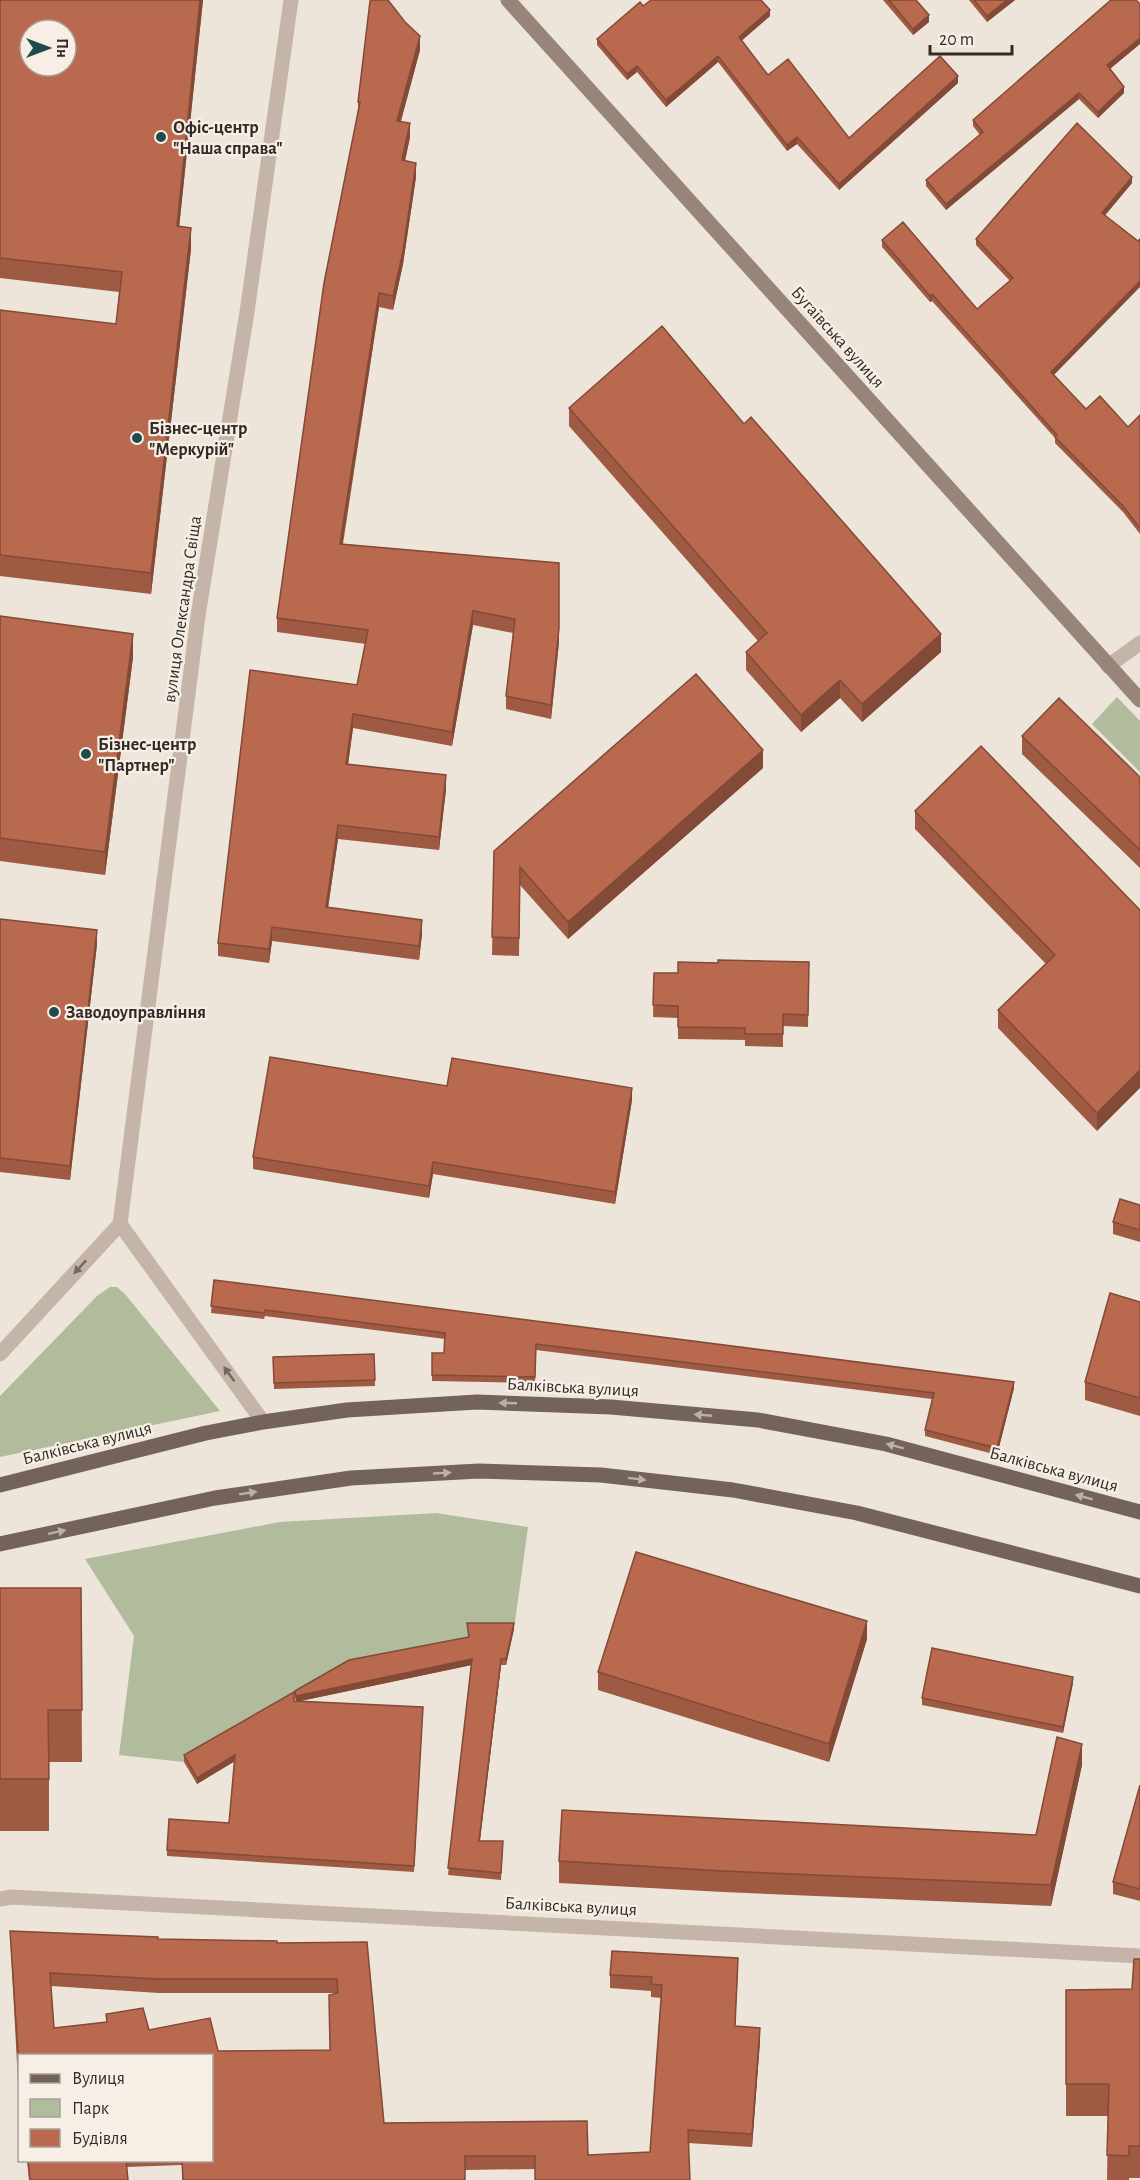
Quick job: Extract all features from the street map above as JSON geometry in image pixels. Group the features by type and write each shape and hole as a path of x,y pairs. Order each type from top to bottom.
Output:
{"main road":[{"name":"Бугаївська вулиця","path":"508,0 1140,700"},
{"name":"Балківська вулиця","path":"0,1485 206,1433 263,1422 347,1410 477,1402 611,1407 758,1420 886,1444 1140,1512"},
{"path":"0,1544 215,1498 351,1478 479,1472 601,1475 733,1490 857,1513 1140,1586"}],"street":[{"name":"вулиця Олександра Свіща","path":"120,1224 198,616 247,312 291,0"},
{"path":"1108,666 1140,643"},
{"path":"0,1354 120,1224 263,1422"},
{"name":"Балківська вулиця","path":"0,1899 10,1897 1140,1956"}],"green space":[{"path":"1117,697 1140,721 1140,772 1092,724"},
{"path":"110,1287 117,1287 125,1294 220,1411 0,1457 0,1396 97,1296"},
{"path":"436,1513 528,1527 514,1629 467,1629 469,1643 349,1667 184,1762 119,1755 134,1636 85,1559 280,1522"}],"building":[{"path":"0,0 200,0 177,226 191,228 151,573 0,555 0,310 116,324 122,272 0,258"},
{"path":"371,0 388,0 405,22 420,36 397,121 410,123 402,160 416,163 403,251 393,296 379,293 340,544 559,563 559,628 551,705 506,696 515,619 473,611 452,732 353,714 346,764 446,775 439,837 338,825 326,907 422,920 419,946 272,927 269,949 218,943 250,670 357,685 368,630 277,618 324,283 360,102 358,102"},
{"path":"651,0 761,0 770,10 739,37 768,75 788,59 849,138 940,56 958,76 839,184 797,137 787,145 718,56 666,100 637,66 627,74 597,39 640,2 643,6"},
{"path":"889,0 916,0 929,15 913,29"},
{"path":"974,0 1007,0 987,16"},
{"path":"1111,0 1136,0 1140,4 1140,38 1107,65 1124,87 1098,112 1079,93 946,204 926,180 983,132 973,120"},
{"path":"1077,123 1132,177 1102,213 1138,241 1140,239 1140,281 1051,372 1086,409 1100,396 1128,427 1140,415 1140,528 1123,506 1055,437 1057,435 882,240 903,222 977,309 1013,278 976,239"},
{"path":"662,326 744,424 751,417 941,634 862,704 840,680 801,715 746,652 767,633 569,408"},
{"path":"0,616 133,634 105,852 0,838"},
{"path":"696,674 763,750 568,922 520,867 519,938 492,937 494,851"},
{"path":"1059,698 1140,777 1140,850 1022,736"},
{"path":"981,746 1140,910 1140,1070 1097,1113 998,1010 1055,955 915,811"},
{"name":"Заводоуправління","path":"0,919 97,930 70,1166 0,1158"},
{"path":"718,960 809,962 808,1015 783,1014 783,1034 745,1034 745,1028 678,1027 678,1006 653,1005 654,973 678,973 678,962 718,963"},
{"path":"270,1057 447,1086 452,1058 632,1088 615,1192 433,1162 429,1186 253,1157"},
{"path":"1120,1199 1140,1205 1140,1230 1113,1222"},
{"path":"214,1280 1014,1382 997,1448 925,1430 934,1393 536,1344 535,1377 432,1375 432,1353 444,1353 445,1333 265,1310 264,1313 211,1306"},
{"path":"1110,1293 1140,1302 1140,1398 1085,1382"},
{"path":"374,1354 375,1380 274,1383 273,1357"},
{"path":"636,1552 867,1621 829,1744 598,1672"},
{"path":"0,1588 81,1588 82,1710 48,1710 49,1779 0,1779"},
{"path":"467,1623 514,1623 506,1659 501,1659 479,1841 503,1841 501,1873 448,1868 472,1659 296,1696 295,1691 349,1660 469,1637"},
{"path":"932,1648 1073,1677 1063,1727 922,1698"},
{"path":"294,1692 294,1701 423,1707 414,1866 167,1850 169,1819 229,1823 235,1755 197,1778 184,1755"},
{"path":"1057,1737 1082,1744 1051,1885 723,1871 559,1861 562,1810 1036,1835"},
{"path":"1140,1785 1140,1889 1113,1882"},
{"path":"10,1931 158,1937 158,1939 277,1941 277,1943 367,1942 384,2123 587,2121 588,2155 650,2152 662,1985 651,1984 652,1977 610,1975 612,1951 738,1958 735,2026 760,2028 752,2134 688,2130 690,2180 535,2180 535,2156 465,2156 465,2180 183,2180 182,2162 213,2162 213,2054 18,2054","holes":["50,1973 159,1979 337,1979 338,1993 329,1995 330,2050 218,2051 210,2018 149,2030 143,2008 106,2014 107,2022 54,2028"]},
{"path":"1134,1959 1140,1959 1140,2146 1129,2146 1129,2156 1107,2155 1109,2084 1066,2084 1066,1990 1132,1989"},
{"path":"28,2162 126,2162 128,2180 30,2180"}],"place":[{"name":"Офіс-центр \"Наша справа\"","path":"161,137"},
{"name":"Бізнес-центр \"Меркурій\"","path":"137,438"},
{"name":"Бізнес-центр \"Партнер\"","path":"86,754"},
{"name":"Заводоуправління","path":"54,1012"}]}
